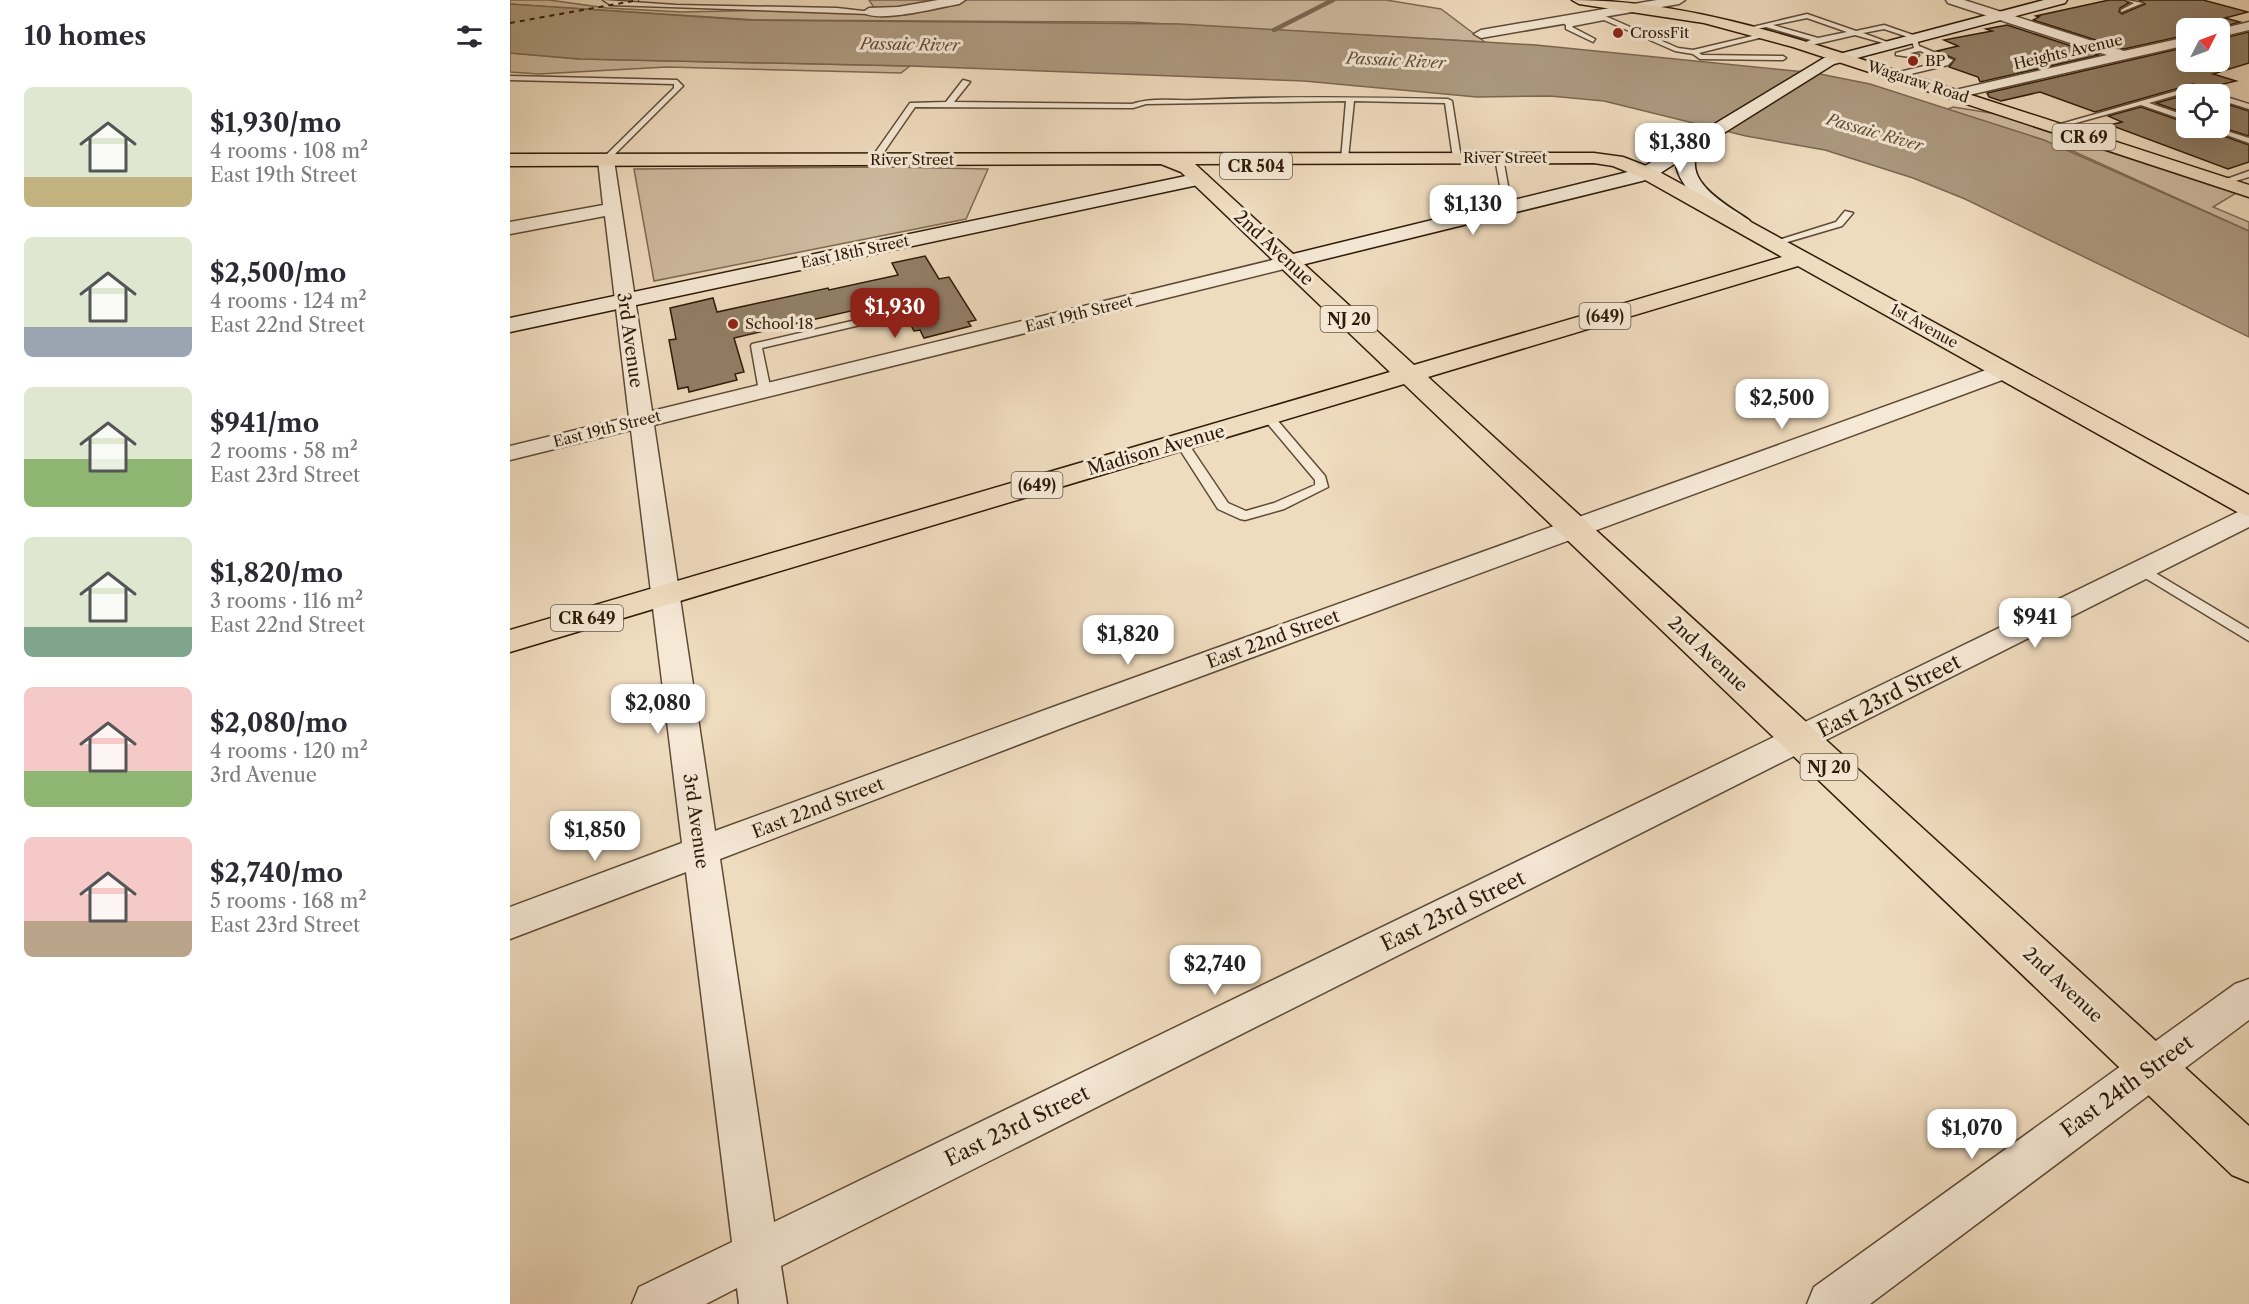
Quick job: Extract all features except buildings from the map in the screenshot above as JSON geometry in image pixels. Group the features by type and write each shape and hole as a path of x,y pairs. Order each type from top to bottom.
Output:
{"main road":[{"name":"Wagaraw Road","path":"1579,0 1705,19 1746,29 1799,35 1840,57 1899,60 1956,94 2249,191"},
{"path":"1840,57 1899,60 2000,15 2060,0"},
{"name":"CR 504","path":"1694,144 1815,68 1840,57"},
{"path":"1694,144 1685,160 1688,177 1704,196 1749,229"},
{"name":"River Street","path":"510,160 1594,158 1659,153 1694,144"},
{"name":"East 19th Street","path":"1288,262 1647,173 1694,144"},
{"name":"1st Avenue","path":"1594,158 1617,161 1647,173 2249,507"},
{"name":"2nd Avenue","path":"1162,159 1181,164 1200,179 2249,1158"},
{"name":"River Street","path":"1200,179 1273,163 1314,159"},
{"name":"East 18th Street","path":"510,325 1200,179"},
{"name":"Madison Avenue","path":"510,640 1801,258"}],"street":[{"path":"869,12 898,11 959,0"},
{"path":"1481,34 1566,22 1679,0"},
{"path":"1952,0 2124,56"},
{"path":"2230,31 2249,26"},
{"name":"Heights Avenue","path":"1956,94 2176,44"},
{"name":"3rd Avenue","path":"606,160 763,1304"},
{"path":"510,228 611,209"},
{"name":"East 19th Street","path":"510,453 1288,262"},
{"name":"East 22nd Street","path":"510,924 1064,715 2004,371"},
{"name":"East 23rd Street","path":"656,1304 2249,517"},
{"name":"East 24th Street","path":"1831,1304 2249,997"}],"lane":[{"path":"606,0 611,3 651,7 810,8 869,12"},
{"path":"2123,11 2140,3 2129,0"},
{"path":"1600,16 1677,50 1694,51 1807,16 1825,25"},
{"path":"1566,22 1568,28 1593,40"},
{"path":"1806,23 1856,33 1899,60 1929,65 1946,64 1950,60 1918,52"},
{"path":"1815,26 1825,25"},
{"path":"1799,35 1818,40 1884,27 1918,52 1929,65"},
{"path":"1799,35 1818,40"},
{"path":"1694,51 1700,57 1783,58"},
{"path":"1899,60 1929,65"},
{"path":"510,78 677,82 679,86 677,89 606,160"},
{"path":"948,104 966,82"},
{"path":"2054,127 2176,93"},
{"path":"1344,158 1350,99"},
{"path":"874,160 914,105 1133,106 1145,102 1189,104 1245,100 1350,99 1448,101 1457,158"},
{"path":"2230,100 2249,106"},
{"path":"2139,102 2176,115"},
{"path":"1349,108 1449,110"},
{"path":"2230,134 2249,141"},
{"path":"1499,158 1508,208"},
{"path":"2222,182 2249,174"},
{"path":"1774,243 1839,224 1848,213"},
{"path":"765,391 756,346 882,317"},
{"path":"1181,442 1223,506 1245,516 1279,506 1322,487 1321,479 1268,417"},
{"path":"2142,570 2249,636"}],"shaded area":[{"path":"510,0 549,0 607,8 682,12 781,10 879,15 869,0 1386,0 1441,9 1485,42 1132,22 757,20 521,5 510,4"},
{"path":"510,53 580,59 910,66 901,73 667,67 539,74 510,72"},
{"path":"1953,107 2029,119 2243,189 2213,207 2249,222 2249,231 2075,152 1945,110"},
{"path":"889,167 988,169 966,219 654,281 634,169"}],"water":[{"name":"Passaic River","path":"510,4 747,20 1180,24 1536,45 1815,73 1870,84 2044,140 2249,231 2249,337 1965,199 1913,178 1825,150 1746,136 1604,101 1550,96 1477,97 1304,81 910,66 580,59 510,53"}],"waterway":[{"path":"1274,30 1333,0"}],"railway":[{"path":"510,23 639,0"}],"place":[{"name":"CrossFit","path":"1618,33"},
{"name":"BP","path":"1913,61"},
{"name":"School 18","path":"733,324"}]}
